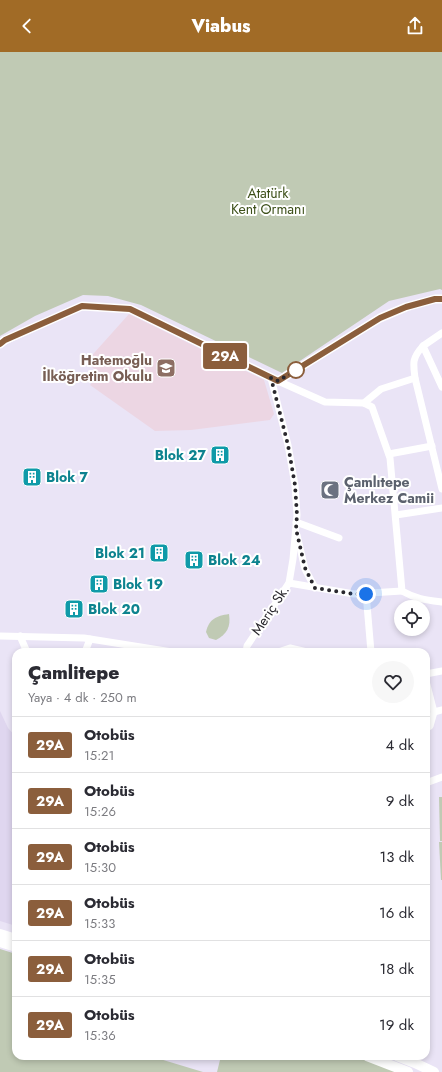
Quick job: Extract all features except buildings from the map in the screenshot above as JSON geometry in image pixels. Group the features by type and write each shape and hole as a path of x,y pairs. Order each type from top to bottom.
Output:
{"main road":[{"path":"0,934 12,938"},
{"path":"0,942 12,946"},
{"path":"377,1060 408,1072"},
{"path":"407,1060 434,1072"}],"street":[{"path":"274,379 380,318 406,307 438,299 442,305"},
{"path":"0,344 5,340 82,306 130,309 325,402 364,403 372,408 390,458 402,591"},
{"path":"442,333 423,346 414,358 415,378 442,489"},
{"path":"423,346 442,388"},
{"path":"364,403 381,389 415,378"},
{"name":"Meriç Sk.","path":"247,648 289,583 293,559 297,515 295,485 274,379"},
{"path":"389,454 432,446"},
{"path":"396,515 442,508"},
{"path":"315,588 305,568 296,526 339,538"},
{"path":"289,583 354,594 402,591 410,596 422,600 442,602"},
{"path":"366,594 371,648"},
{"path":"0,636 84,638 127,648"},
{"path":"20,636 25,648"},
{"path":"87,648 90,639"},
{"path":"430,674 442,672"},
{"path":"430,696 434,712 430,726"},
{"path":"434,712 442,710"},
{"path":"430,782 442,777"}],"shaded area":[{"name":"Hatemoğlu İlköğretim Okulu","path":"129,314 264,380 274,414 270,420 191,430 155,431 90,385 99,373 86,362"},
{"path":"0,711 8,728 12,732 12,925 0,921"}],"green space":[{"name":"Atatürk Kent Ormanı","path":"0,52 442,52 442,290 440,289 389,301 282,373 141,305 108,296 83,295 35,316 0,336"},
{"path":"229,614 229,626 225,633 216,640 209,638 206,632 211,621 217,617"},
{"path":"439,797 442,797 442,841 440,841"},
{"path":"439,842 442,842 442,880 441,880"},
{"path":"0,949 12,953 12,1060 163,1060 203,1072 0,1072"},
{"path":"220,1060 377,1060 408,1072 217,1072"}],"bus line":[{"name":"29A","path":"0,344 5,340 82,306 130,309 278,381 380,318 406,307 435,299 442,299"}],"place":[{"name":"Hatemoğlu İlköğretim Okulu","path":"166,368"},
{"name":"Blok 27","path":"220,455"},
{"name":"Blok 7","path":"32,477"},
{"name":"Çamlıtepe Merkez Camii","path":"330,490"},
{"name":"Blok 21","path":"159,553"},
{"name":"Blok 24","path":"194,560"},
{"name":"Blok 19","path":"99,584"},
{"name":"Blok 20","path":"74,609"}],"route":[{"path":"296,370 278,381 271,378 288,445 295,485 297,515 296,529 305,568 315,588 354,594 366,594"}]}
